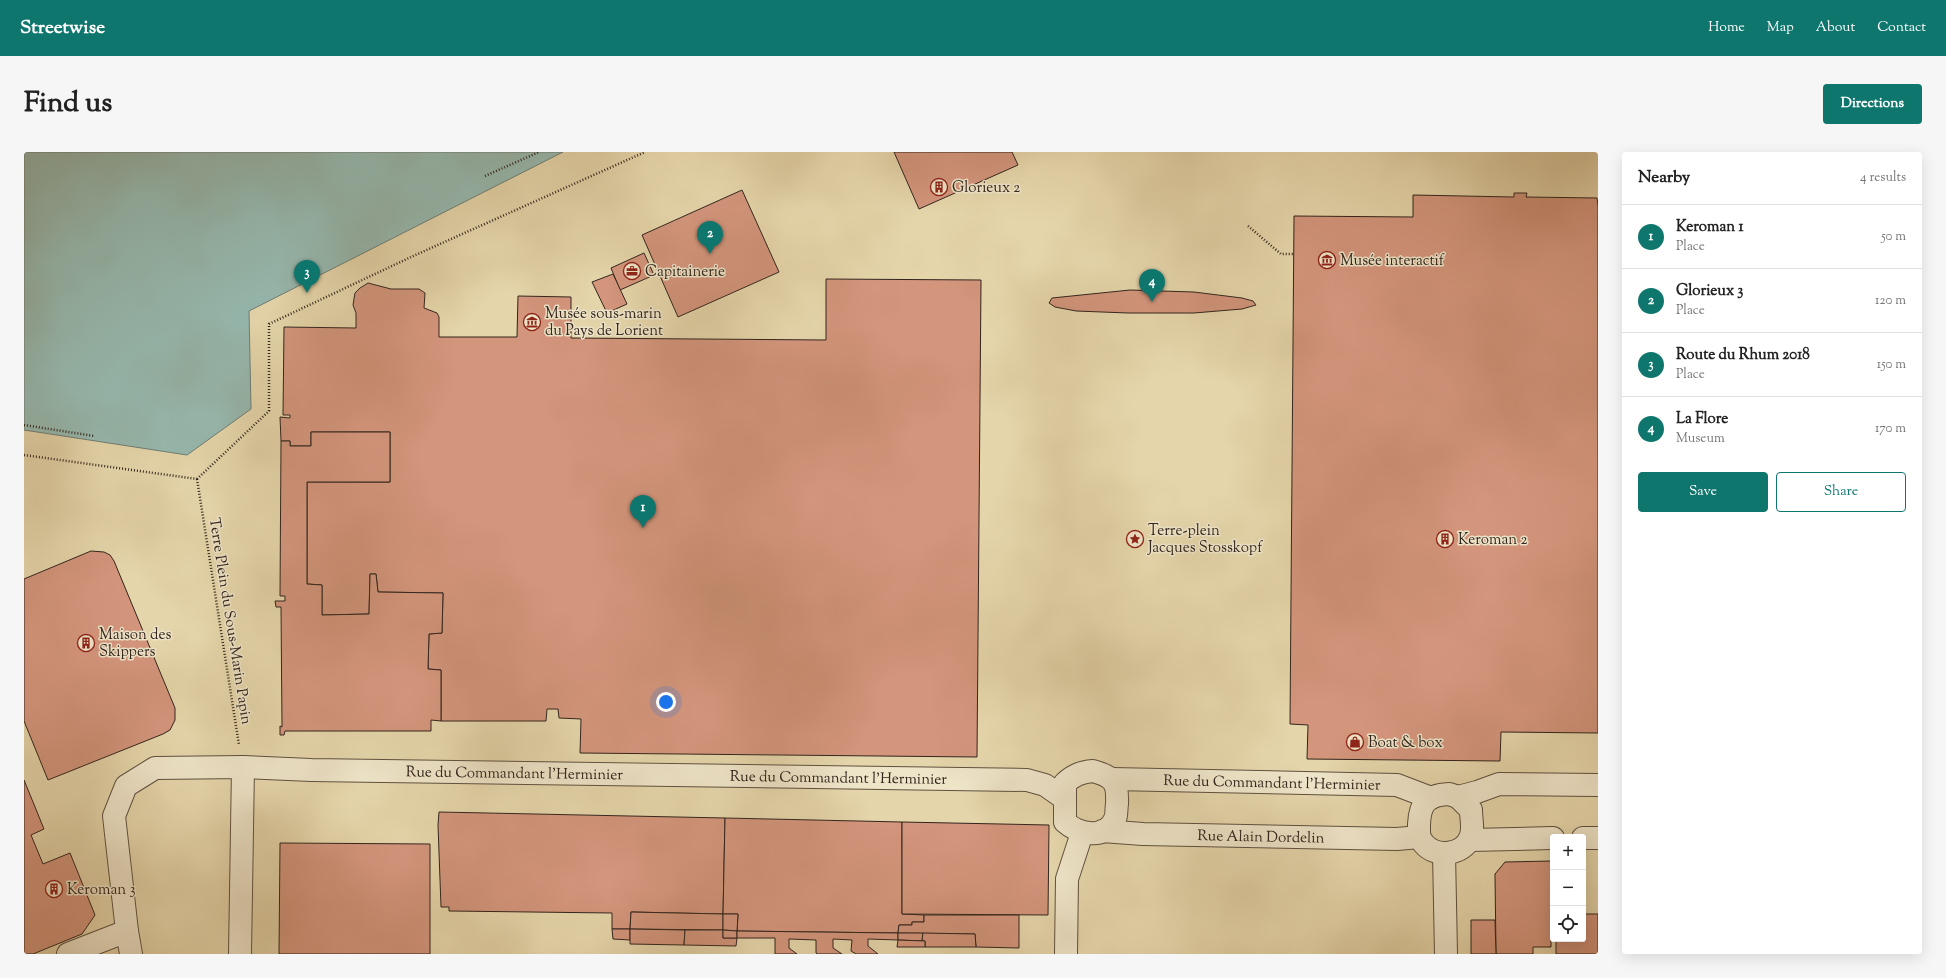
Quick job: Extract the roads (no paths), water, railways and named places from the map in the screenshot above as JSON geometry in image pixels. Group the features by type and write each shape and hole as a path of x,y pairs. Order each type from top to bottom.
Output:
{"street":[{"name":"Rue du Commandant l'Herminier","path":"131,954 120,933 114,816 126,786 155,768 243,767 311,770 1027,780 1045,785 1065,799"},
{"path":"240,954 243,767"},
{"path":"1093,771 1112,779 1117,788 1116,818 1111,826 1092,832 1072,829 1065,822 1065,783 1073,776 1082,772 1093,771"},
{"name":"Rue du Commandant l'Herminier","path":"1112,779 1397,785 1431,798"},
{"path":"1458,797 1499,784 1598,785"},
{"path":"1449,794 1458,797 1471,810 1472,833 1470,840 1463,847 1454,852 1444,854 1434,851 1425,846 1419,838 1420,812 1424,803 1431,798 1449,794"},
{"path":"1066,954 1067,879 1092,832"},
{"name":"Rue Alain Dordelin","path":"1092,832 1397,839 1419,838"},
{"path":"1470,840 1550,838"},
{"path":"1586,838 1598,838"},
{"path":"1444,854 1446,954"},
{"path":"68,954 120,933"}],"water":[{"path":"24,152 563,152 249,311 251,409 187,455 24,430"}],"place":[{"name":"Glorieux 2","path":"939,187"},
{"name":"Glorieux 3","path":"710,254"},
{"name":"Musée interactif","path":"1327,260"},
{"name":"Capitainerie","path":"632,271"},
{"name":"Route du Rhum 2018","path":"307,293"},
{"name":"La Flore","path":"1152,302"},
{"name":"Musée sous-marin du Pays de Lorient","path":"532,322"},
{"name":"Keroman 1","path":"643,528"},
{"name":"Terre-plein Jacques Stosskopf","path":"1135,539"},
{"name":"Keroman 2","path":"1445,539"},
{"name":"Maison des Skippers","path":"86,643"},
{"name":"Boat & box","path":"1355,742"},
{"name":"Keroman 3","path":"54,889"}]}
